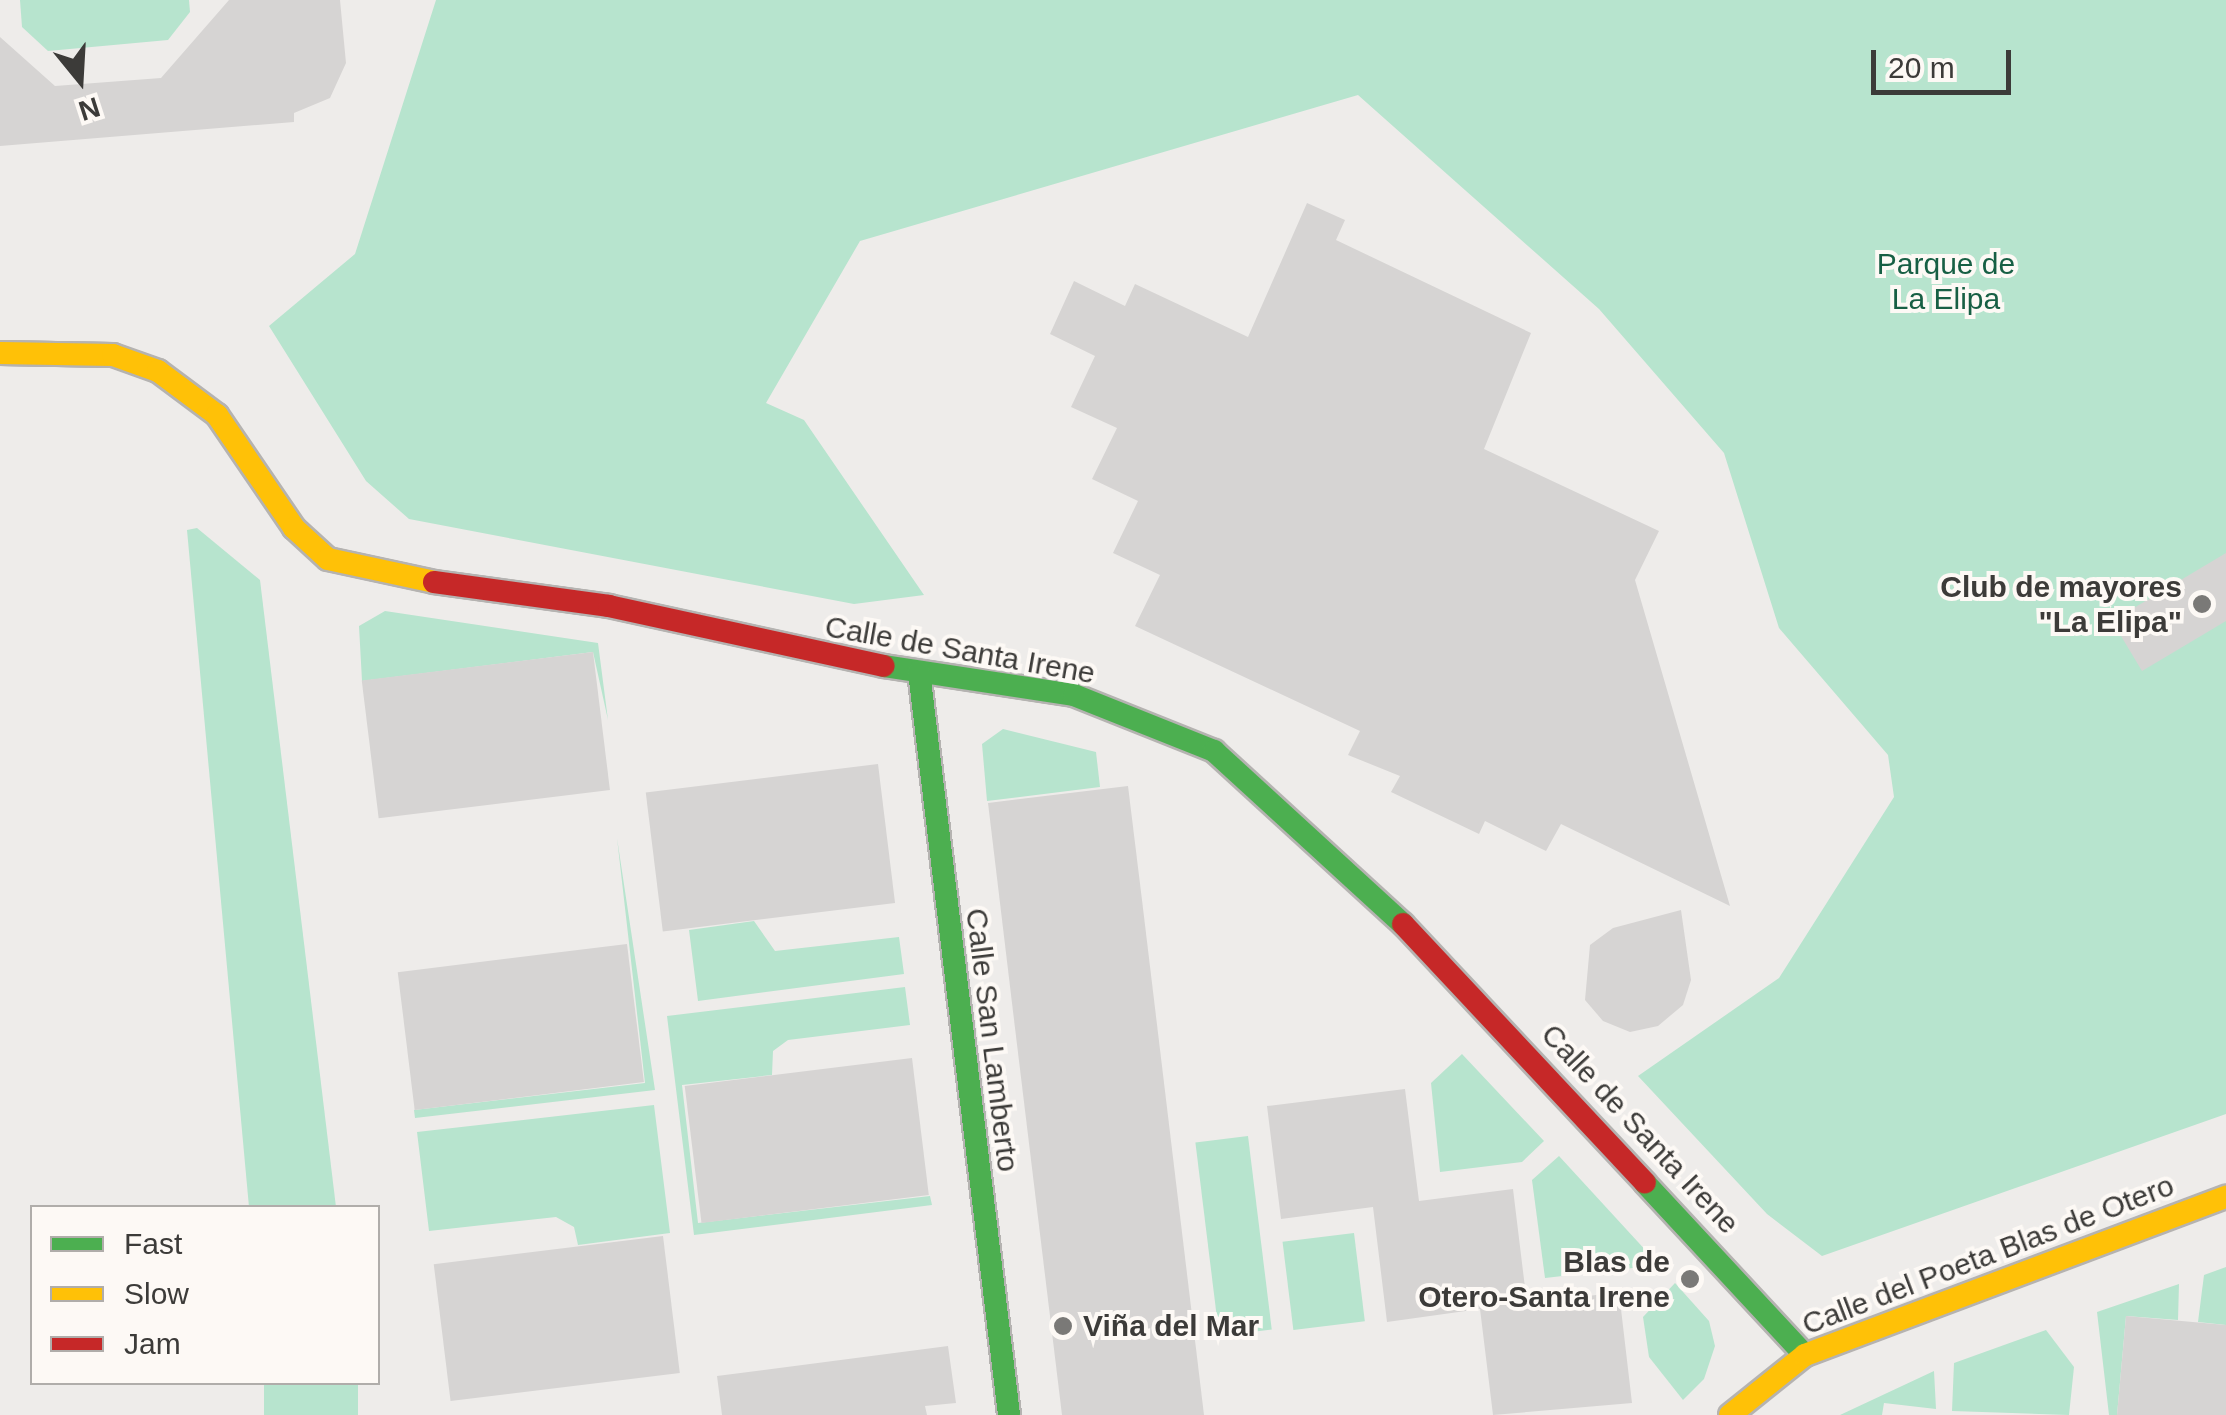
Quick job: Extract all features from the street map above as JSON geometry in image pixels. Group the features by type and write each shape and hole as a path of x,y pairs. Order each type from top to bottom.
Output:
{"street":[{"name":"Calle de Santa Irene","path":"0,352 112,354 158,371 216,416 294,528 328,559 919,672 1039,688 1150,720 1272,794 1514,1037 1805,1355"},
{"name":"Calle San Lamberto","path":"919,672 1010,1415"},
{"name":"Calle del Poeta Blas de Otero","path":"1730,1415 1805,1355 2226,1198"}],"green space":[{"path":"20,0 189,0 190,12 168,40 48,51 22,27"},
{"name":"Parque de La Elipa","path":"436,0 2226,0 2226,1114 1822,1256 1767,1214 1638,1076 1779,978 1894,797 1888,755 1779,628 1724,453 1599,309 1358,95 860,241 766,403 804,420 924,595 854,604 409,519 366,481 269,326 355,254"},
{"path":"197,528 260,580 336,1205 249,1205 187,530"},
{"path":"385,611 598,643 608,720 593,652 362,681 359,626"},
{"path":"1003,729 1096,752 1100,787 987,801 982,744"},
{"path":"617,838 655,1090 415,1118 414,1110 645,1083"},
{"path":"754,921 775,951 899,937 904,974 698,1001 689,930"},
{"path":"905,987 910,1025 788,1040 773,1051 772,1075 682,1085 698,1223 930,1196 932,1205 694,1235 667,1016"},
{"path":"1462,1054 1544,1141 1522,1162 1440,1172 1431,1083"},
{"path":"654,1105 670,1233 578,1245 574,1227 556,1217 429,1231 417,1132"},
{"path":"1248,1136 1272,1330 1219,1336 1195,1142"},
{"path":"1559,1156 1649,1254 1633,1268 1545,1278 1532,1180"},
{"path":"1354,1233 1365,1321 1293,1330 1283,1242"},
{"path":"2226,1267 2226,1325 2198,1322 2204,1275"},
{"path":"1675,1283 1709,1321 1715,1346 1704,1379 1683,1400 1649,1357 1643,1317"},
{"path":"2179,1284 2178,1320 2126,1316 2117,1415 2109,1415 2097,1312"},
{"path":"2046,1330 2074,1367 2069,1415 1952,1411 1954,1363"},
{"path":"1934,1371 1936,1409 1884,1403 1882,1415 1840,1415"},
{"path":"264,1385 358,1385 358,1415 264,1415"}],"building":[{"path":"229,0 340,0 346,63 330,98 294,113 294,122 0,146 0,37 55,86 161,78"},
{"path":"1307,203 1345,220 1336,240 1531,333 1484,449 1659,531 1635,580 1730,906 1561,824 1546,851 1485,821 1479,834 1391,792 1400,776 1348,755 1360,731 1135,626 1160,575 1113,553 1138,501 1092,479 1117,428 1071,407 1095,356 1050,334 1074,281 1125,306 1135,284 1248,337"},
{"path":"2226,553 2226,621 2142,671 2112,621"},
{"path":"593,652 610,790 379,818 362,680"},
{"path":"878,764 895,903 663,931 646,793"},
{"path":"1128,786 1204,1415 1062,1415 1015,1028 988,803"},
{"path":"1681,910 1691,980 1683,1005 1658,1026 1630,1032 1603,1021 1585,1000 1590,945 1613,928"},
{"path":"627,944 644,1082 415,1110 398,972"},
{"path":"912,1058 929,1195 702,1223 685,1086"},
{"path":"1405,1089 1419,1201 1513,1189 1527,1304 1619,1292 1632,1403 1493,1415 1480,1309 1387,1322 1373,1207 1281,1219 1267,1106"},
{"path":"663,1236 680,1373 451,1401 434,1264"},
{"path":"2126,1316 2226,1325 2226,1415 2117,1415"},
{"path":"948,1346 956,1403 925,1406 927,1415 722,1415 717,1376"}],"traffic: fast":[{"path":"884,666 1074,695 1214,751 1403,924"},
{"path":"919,672 1009,1415"},
{"path":"1645,1183 1805,1355"}],"traffic: slow":[{"path":"0,353 113,355 158,371 217,415 294,528 328,559 434,582"},
{"path":"1730,1415 1805,1355 2226,1197"}],"traffic: jam":[{"path":"434,582 609,606 884,666"},
{"path":"1403,924 1645,1183"}],"place":[{"name":"Club de mayores \"La Elipa\"","path":"2202,604"},
{"name":"Blas de Otero-Santa Irene","path":"1690,1279"},
{"name":"Viña del Mar","path":"1063,1326"}]}
